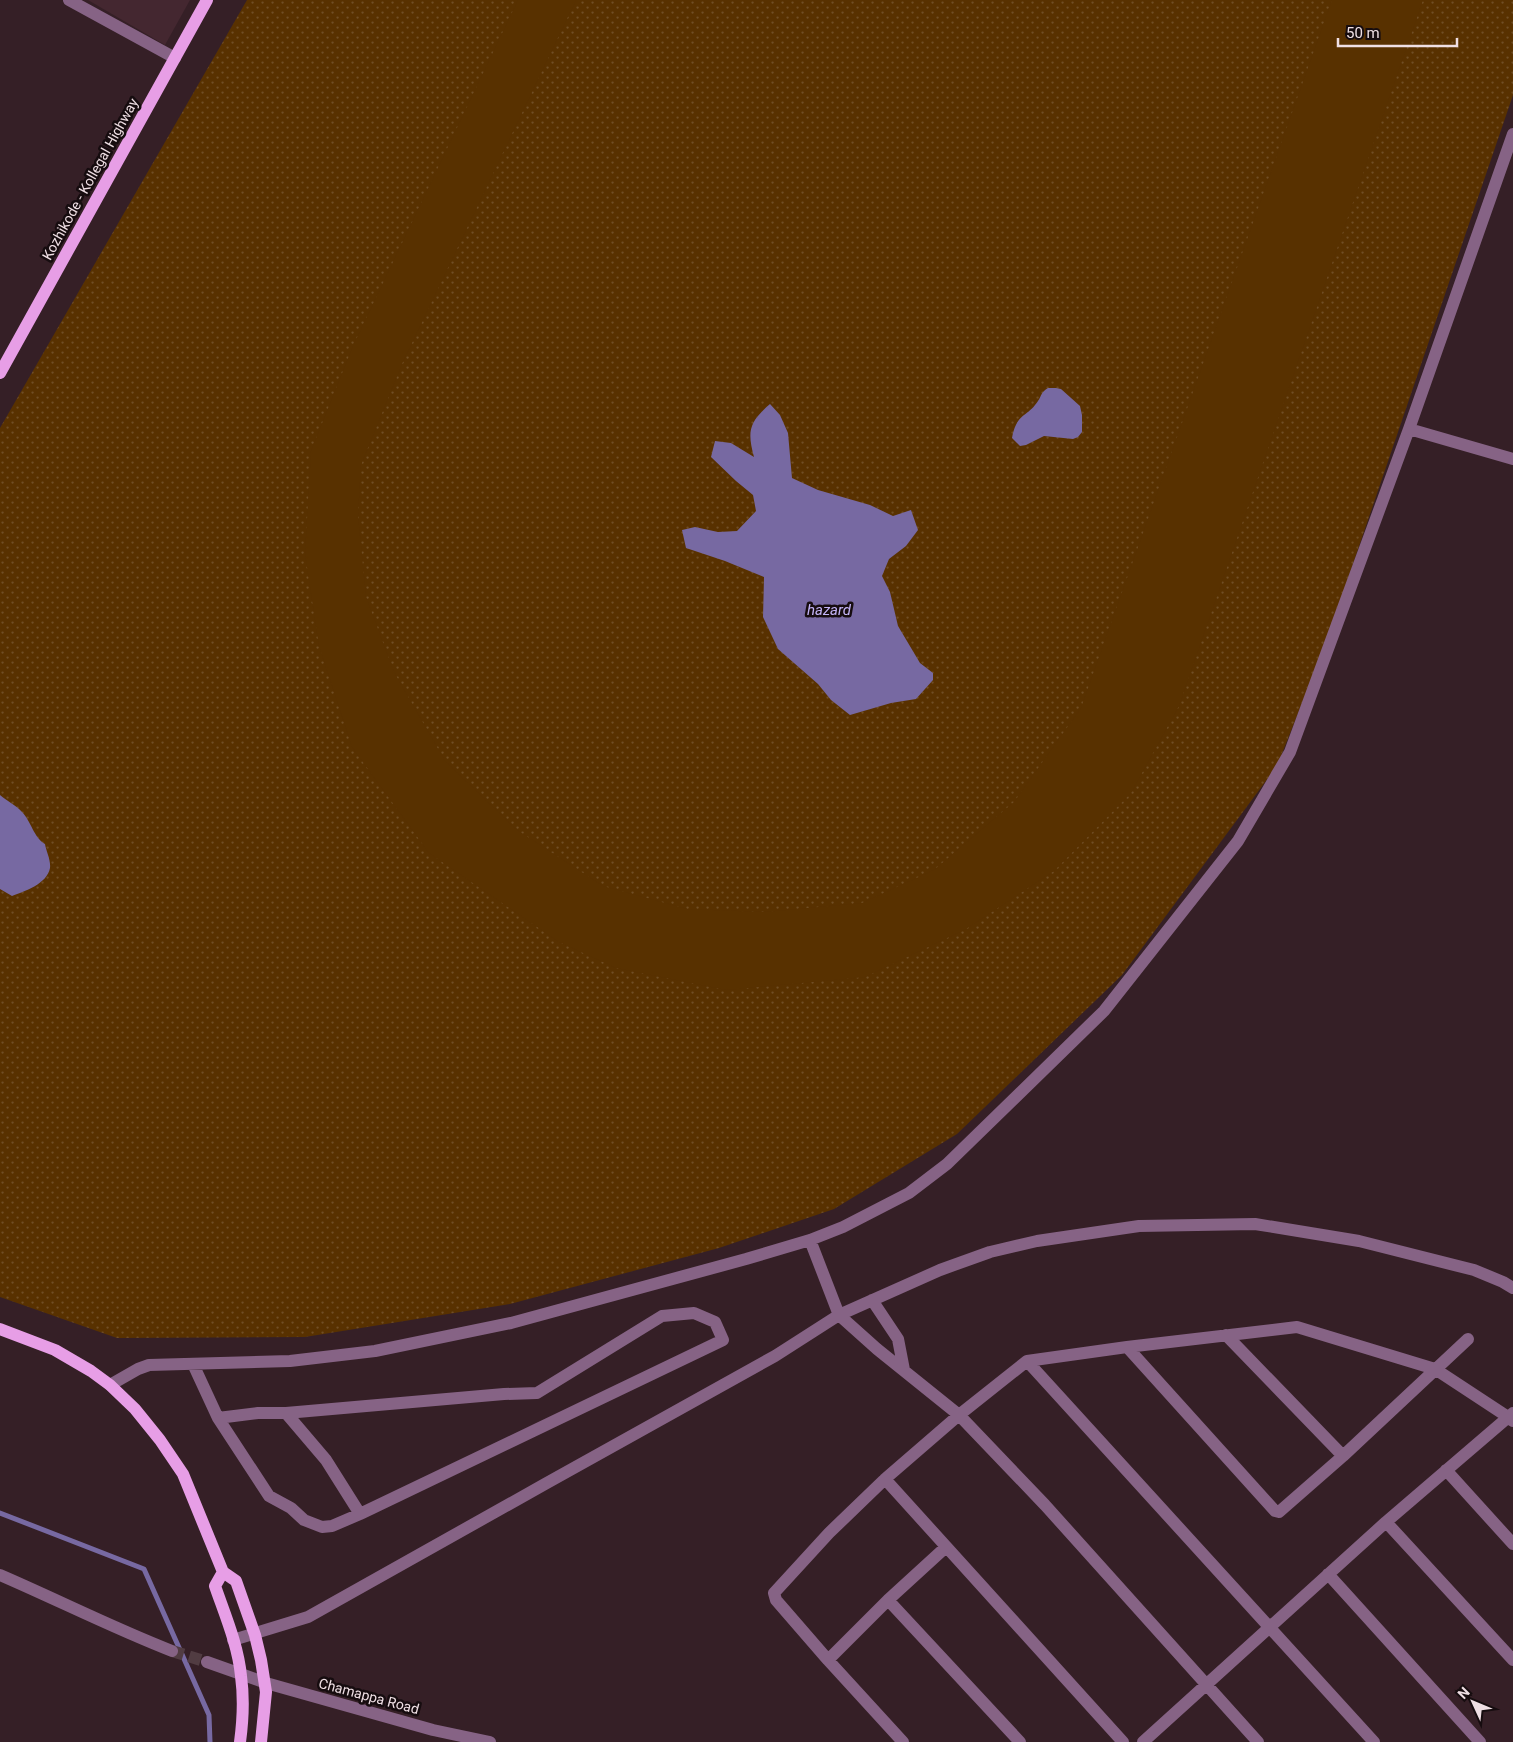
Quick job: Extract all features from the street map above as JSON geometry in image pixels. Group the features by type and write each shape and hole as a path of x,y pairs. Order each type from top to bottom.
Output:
{"main road":[{"name":"Kozhikode - Kollegal Highway","path":"0,373 207,0"},
{"path":"0,1329 55,1350 91,1371 110,1385 160,1440 183,1474 223,1572 236,1581 254,1635 266,1683 261,1742"},
{"path":"223,1572 215,1586 234,1640 241,1675 243,1717 240,1742"}],"street":[{"path":"69,0 175,58"},
{"path":"110,1385 149,1365 290,1361 385,1349 511,1323 810,1240 843,1227 909,1193 946,1164 1104,1011 1238,841 1290,752 1409,429 1513,134"},
{"path":"1409,429 1513,459"},
{"path":"234,1640 308,1617 775,1356 839,1315 940,1270 990,1252 1037,1241 1139,1226 1255,1224 1359,1241 1474,1270 1504,1282 1513,1288"},
{"path":"810,1240 839,1315 877,1349 959,1415 1045,1505 1258,1742"},
{"path":"872,1300 898,1339 904,1370"},
{"path":"193,1364 218,1418 269,1496 291,1508 304,1520 322,1527 332,1526 360,1514 723,1340 715,1322 694,1313 662,1316 537,1393 258,1413 218,1418"},
{"path":"903,1742 776,1600 774,1593 829,1533 885,1479 959,1415 1027,1361 1297,1327 1435,1369 1512,1417 1446,1470 1386,1522 1143,1742"},
{"path":"1226,1335 1343,1456"},
{"path":"1127,1347 1275,1511 1280,1512 1468,1339"},
{"path":"1027,1361 1374,1742"},
{"path":"286,1412 326,1460 360,1514"},
{"path":"1446,1470 1513,1544"},
{"path":"885,1479 1123,1742"},
{"path":"1386,1522 1513,1660"},
{"path":"828,1660 888,1600 946,1547"},
{"path":"1328,1574 1480,1742"},
{"path":"0,1575 123,1632 172,1651"},
{"path":"888,1600 1020,1742"},
{"name":"Chamappa Road","path":"207,1662 266,1683 434,1730 490,1742"}],"shaded area":[{"path":"88,0 190,0 165,45"},
{"path":"247,0 1513,0 1513,95 1326,643 1277,766 1122,975 957,1134 834,1209 719,1248 510,1304 305,1337 117,1338 0,1297 0,428"},
{"path":"518,0 576,0 402,364 361,465 358,515 366,597 394,672 445,761 517,830 603,886 687,909 764,912 862,903 934,870 1014,802 1081,708 1332,0 1423,0 1179,706 1131,793 1054,871 966,929 865,977 726,990 616,968 559,942 429,853 352,747 319,646 305,554 311,451 353,346"}],"water":[{"path":"1048,388 1061,389 1080,406 1082,432 1073,439 1044,436 1020,446 1012,438 1014,430 1020,419 1034,406"},
{"name":"hazard","path":"770,404 780,415 788,433 792,478 818,490 870,505 893,516 911,510 918,530 906,546 889,559 882,576 890,592 898,626 920,663 933,673 933,680 916,699 891,703 850,715 831,700 818,684 778,649 763,617 764,577 686,548 682,530 695,527 718,532 737,531 756,511 753,495 711,457 715,441 731,443 754,457 750,434 758,416"},
{"path":"0,795 17,807 25,816 38,838 45,844 50,862 48,874 40,883 12,896 0,889"}],"waterway":[{"path":"0,1513 144,1569 209,1715 210,1742"}],"tunnel":[{"path":"172,1651 207,1662"}]}
